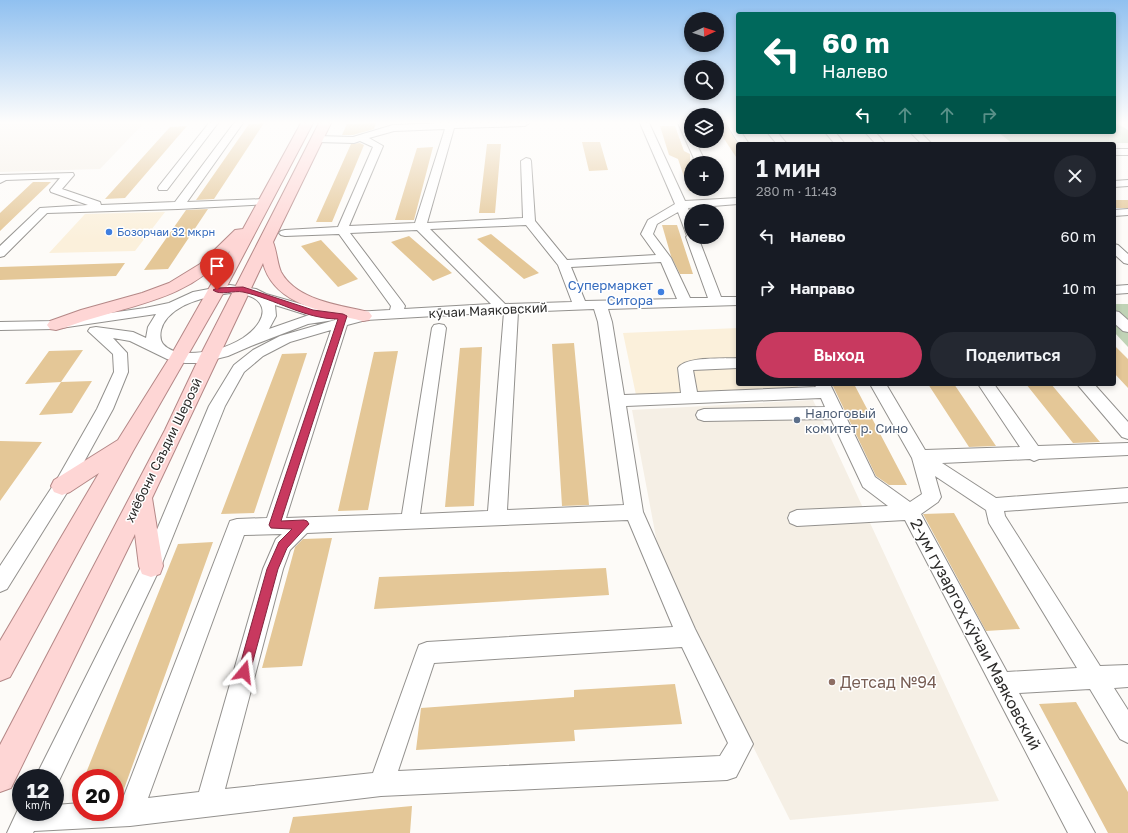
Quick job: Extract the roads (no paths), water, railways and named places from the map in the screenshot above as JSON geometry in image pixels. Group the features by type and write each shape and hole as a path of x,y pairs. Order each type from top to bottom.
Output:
{"main road":[{"path":"0,667 126,445 179,357 264,202 293,162"},
{"name":"хиёбони Саъдии Шерозӣ","path":"0,777 175,430 209,356 266,243 302,162"},
{"path":"55,325 91,312 149,296 175,286 200,272 214,260 235,237 255,220"},
{"path":"266,243 274,272 286,287 298,297 328,309 363,316"},
{"path":"62,486 126,445"},
{"path":"141,496 151,566"}],"street":[{"path":"163,188 183,162"},
{"path":"178,206 210,162"},
{"path":"342,230 371,162"},
{"path":"420,226 439,162"},
{"path":"526,162 529,221 564,264 580,306"},
{"path":"662,162 684,213"},
{"path":"1,178 69,175 55,190 108,208"},
{"path":"1116,184 1128,183"},
{"path":"716,196 719,201"},
{"path":"685,303 665,258 647,234 652,222 681,205 719,201 736,201"},
{"path":"0,253 44,210 264,202"},
{"path":"1116,213 1128,212"},
{"path":"285,233 529,221"},
{"path":"420,226 498,303 505,308 497,518"},
{"path":"342,230 398,306 396,314"},
{"path":"695,244 716,302"},
{"path":"1116,250 1128,260"},
{"path":"564,264 665,258"},
{"path":"1116,290 1128,289"},
{"path":"161,351 154,343 153,334 156,324 165,314 176,305 189,298 217,290 243,290 254,292 263,297 312,312 340,318"},
{"path":"55,325 133,337 161,351 179,357 193,358 209,356 228,351 258,334 266,324 270,313 269,304 263,297"},
{"name":"кӯчаи Маяковский","path":"340,318 505,308 736,301"},
{"path":"0,326 55,325 145,312 176,305"},
{"path":"64,816 130,813 381,784 727,768 742,744 688,636 634,512 605,322 600,306"},
{"path":"1116,317 1128,328"},
{"path":"244,343 306,320 340,318"},
{"path":"274,525 340,318"},
{"path":"50,769 151,566 217,406 239,369 258,353 285,339 340,318"},
{"path":"410,522 439,328"},
{"path":"0,583 62,486 105,410 121,372 120,353 96,332"},
{"path":"690,398 685,368 691,365 736,363"},
{"path":"798,518 910,512 932,497 920,457 879,386"},
{"path":"987,386 1034,454"},
{"path":"1088,386 1128,433"},
{"path":"617,401 690,398 824,388"},
{"name":"2-ум гузаргоҳ кӯчаи Маяковский","path":"824,388 869,482 910,512 1082,833"},
{"path":"704,415 836,413"},
{"path":"920,457 1128,450"},
{"path":"920,457 994,506 996,518 1128,731"},
{"path":"994,506 1000,504 1128,495"},
{"path":"130,813 237,527 410,522 634,512"},
{"path":"208,804 273,569 283,545 304,524"},
{"path":"381,784 427,652 688,636"},
{"path":"1002,683 1128,676"}],"place":[{"name":"Бозорчаи 32 мкрн","path":"109,232"},
{"name":"Супермаркет Ситора","path":"661,292"},
{"name":"Налоговый комитет р. Сино","path":"797,420"},
{"name":"Детсад №94","path":"832,682"}]}
